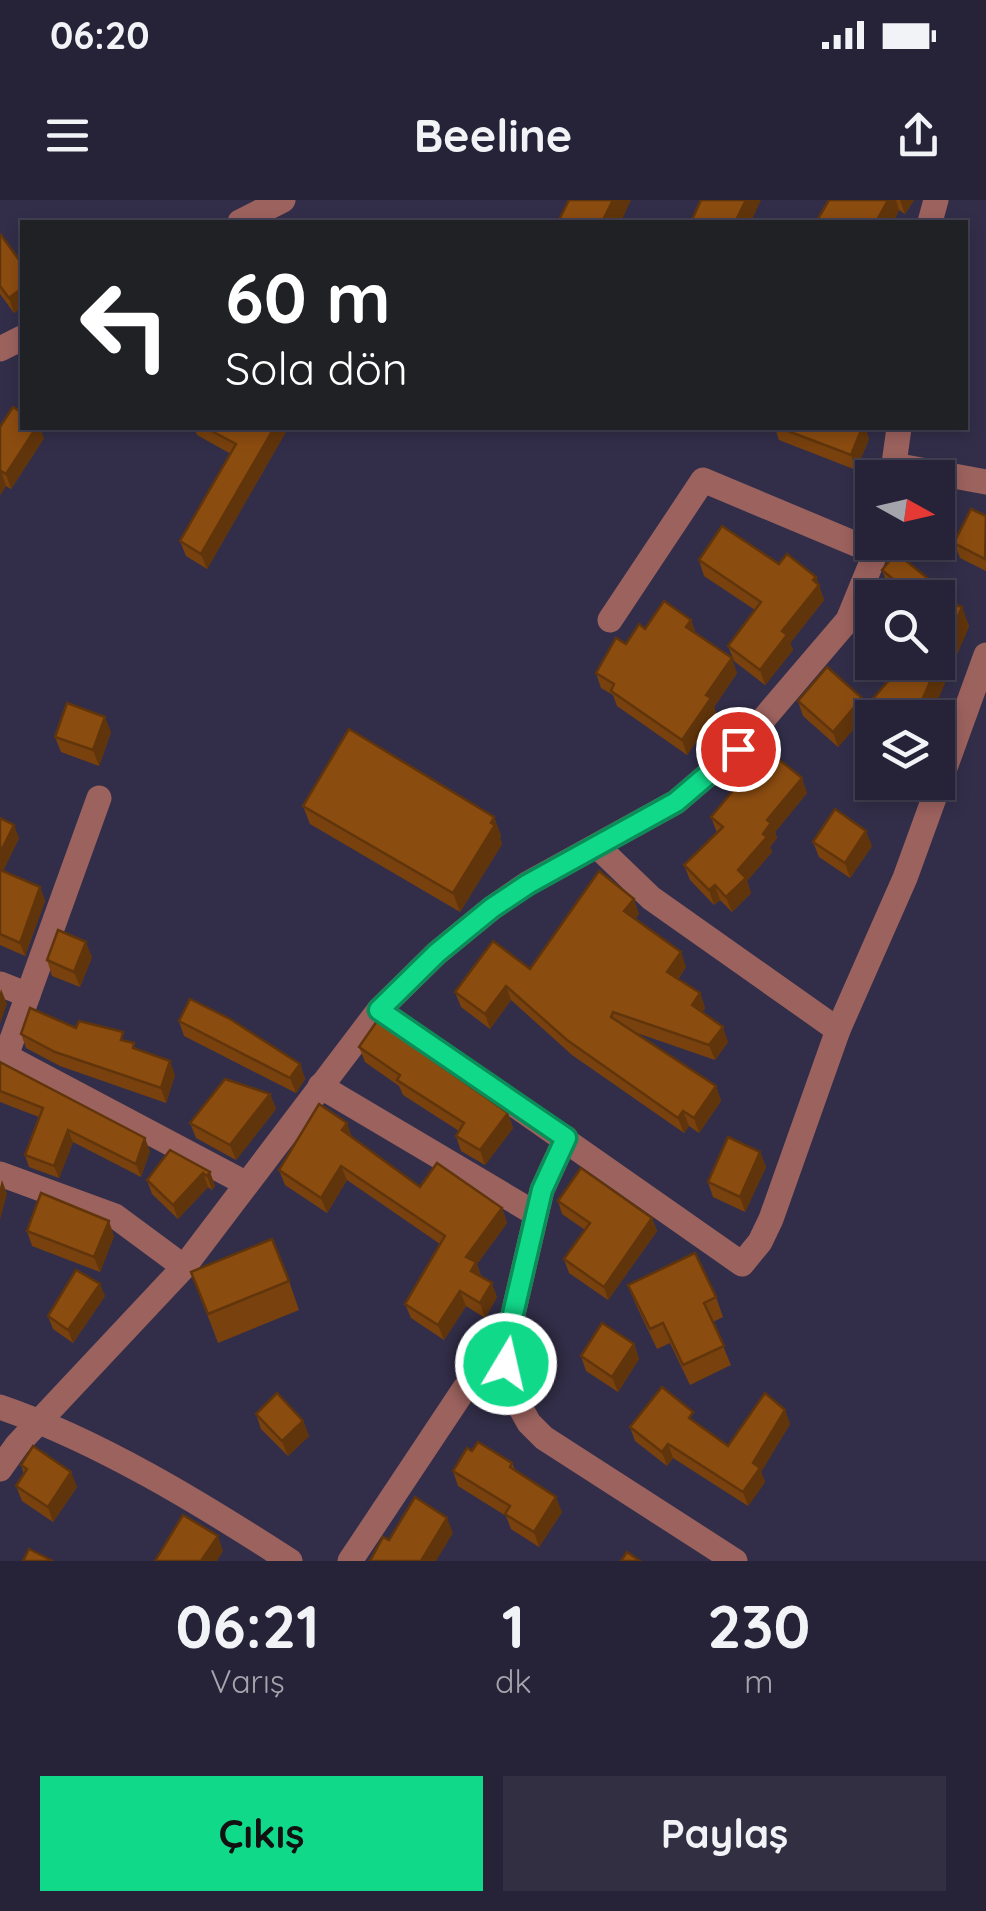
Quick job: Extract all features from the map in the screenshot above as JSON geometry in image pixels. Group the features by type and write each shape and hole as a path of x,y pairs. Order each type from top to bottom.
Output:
{"street":[{"path":"244,220 283,200"},
{"path":"895,460 899,430"},
{"path":"955,478 986,482"},
{"path":"610,620 703,480 855,539"},
{"path":"0,1469 184,1267 379,1010 437,953 492,908 676,802 738,749 848,620 873,560"},
{"path":"379,1010 742,1264 766,1231 838,1030 904,878 986,656"},
{"path":"99,798 3,1055 245,1182"},
{"path":"598,847 651,898 838,1030"},
{"path":"0,984 28,996"},
{"path":"320,1086 536,1214"},
{"path":"566,1138 542,1190 506,1344 506,1364 517,1406 544,1438 734,1561"},
{"path":"0,1174 114,1216 184,1267"},
{"path":"350,1561 464,1388 482,1372 506,1364"},
{"path":"0,1407 41,1421 214,1512 290,1561"}],"building":[{"path":"569,200 613,200 603,220 559,220"},
{"path":"701,200 746,200 736,220 692,220"},
{"path":"829,200 888,200 877,220 817,220"},
{"path":"0,236 20,261 20,290 9,298 0,286"},
{"path":"13,407 20,412 20,430 35,430 6,474 0,472 0,427"},
{"path":"210,430 273,430 201,554 180,541 236,444"},
{"path":"785,430 861,430 851,455"},
{"path":"971,509 986,516 985,559 955,541"},
{"path":"722,526 779,564 787,554 816,577 813,580 819,585 782,631 787,635 760,670 728,646 761,602 699,560"},
{"path":"890,560 905,560 930,580 894,580 882,570"},
{"path":"664,601 691,620 686,627 732,658 682,740 611,691 614,684 596,673 616,638 626,644 639,624 645,629"},
{"path":"955,605 962,607 955,623"},
{"path":"827,667 862,698 855,700 855,706 833,732 798,701"},
{"path":"889,680 931,680 922,700 872,700"},
{"path":"67,703 105,717 93,750 55,737"},
{"path":"349,729 494,817 491,823 495,825 453,893 303,806"},
{"path":"767,750 802,778 767,820 771,823 763,834 767,837 738,870 746,878 726,897 715,885 709,890 684,865 723,827 711,817"},
{"path":"835,809 866,831 845,863 813,842"},
{"path":"0,818 14,825 0,853"},
{"path":"0,870 40,887 20,943 0,934"},
{"path":"599,871 634,899 624,911 681,952 667,972 700,993 692,1005 723,1027 709,1045 613,1012 611,1017 716,1086 694,1118 683,1111 678,1118 567,1040 506,986 485,1014 455,992 493,941 530,969"},
{"path":"58,930 86,942 74,972 47,960"},
{"path":"190,999 230,1019 300,1064 290,1078 179,1021"},
{"path":"30,1008 76,1028 79,1021 123,1032 121,1040 134,1043 133,1048 170,1061 161,1088 55,1052 21,1034"},
{"path":"377,1021 508,1113 480,1150 456,1136 464,1123 397,1080 400,1075 359,1047"},
{"path":"0,1062 145,1138 136,1164 68,1130 54,1166 25,1155 43,1108 0,1091"},
{"path":"225,1079 270,1094 230,1145 190,1123"},
{"path":"319,1104 347,1123 342,1130 420,1187 437,1163 502,1208 466,1257 476,1262 471,1271 492,1283 480,1303 460,1291 438,1325 405,1304 445,1236 341,1166 321,1198 279,1170"},
{"path":"728,1137 760,1152 740,1197 708,1182"},
{"path":"170,1150 210,1172 207,1176 203,1173 173,1205 147,1180"},
{"path":"581,1168 652,1218 604,1287 564,1259 590,1223 558,1201"},
{"path":"41,1193 109,1221 94,1257 27,1231"},
{"path":"272,1239 289,1281 208,1314 191,1272"},
{"path":"695,1253 716,1297 704,1303 724,1346 683,1365 663,1323 650,1329 628,1285"},
{"path":"76,1270 100,1284 68,1330 48,1316"},
{"path":"602,1323 634,1344 612,1377 581,1356"},
{"path":"662,1387 693,1412 689,1418 728,1446 765,1393 785,1410 753,1463 760,1468 743,1492 668,1444 662,1452 630,1427"},
{"path":"277,1393 303,1421 282,1441 256,1414"},
{"path":"478,1442 556,1497 534,1532 505,1514 510,1506 453,1471 467,1448 472,1451"},
{"path":"33,1446 71,1472 48,1507 16,1486 27,1469 21,1465"},
{"path":"415,1497 447,1518 421,1561 370,1561 383,1537 389,1540"},
{"path":"183,1515 218,1536 201,1561 155,1561"},
{"path":"29,1549 53,1561 23,1561"},
{"path":"627,1552 640,1561 621,1561"}],"route":[{"path":"506,1364 506,1344 542,1190 566,1138 379,1010 437,953 492,908 676,802 738,749"}]}
